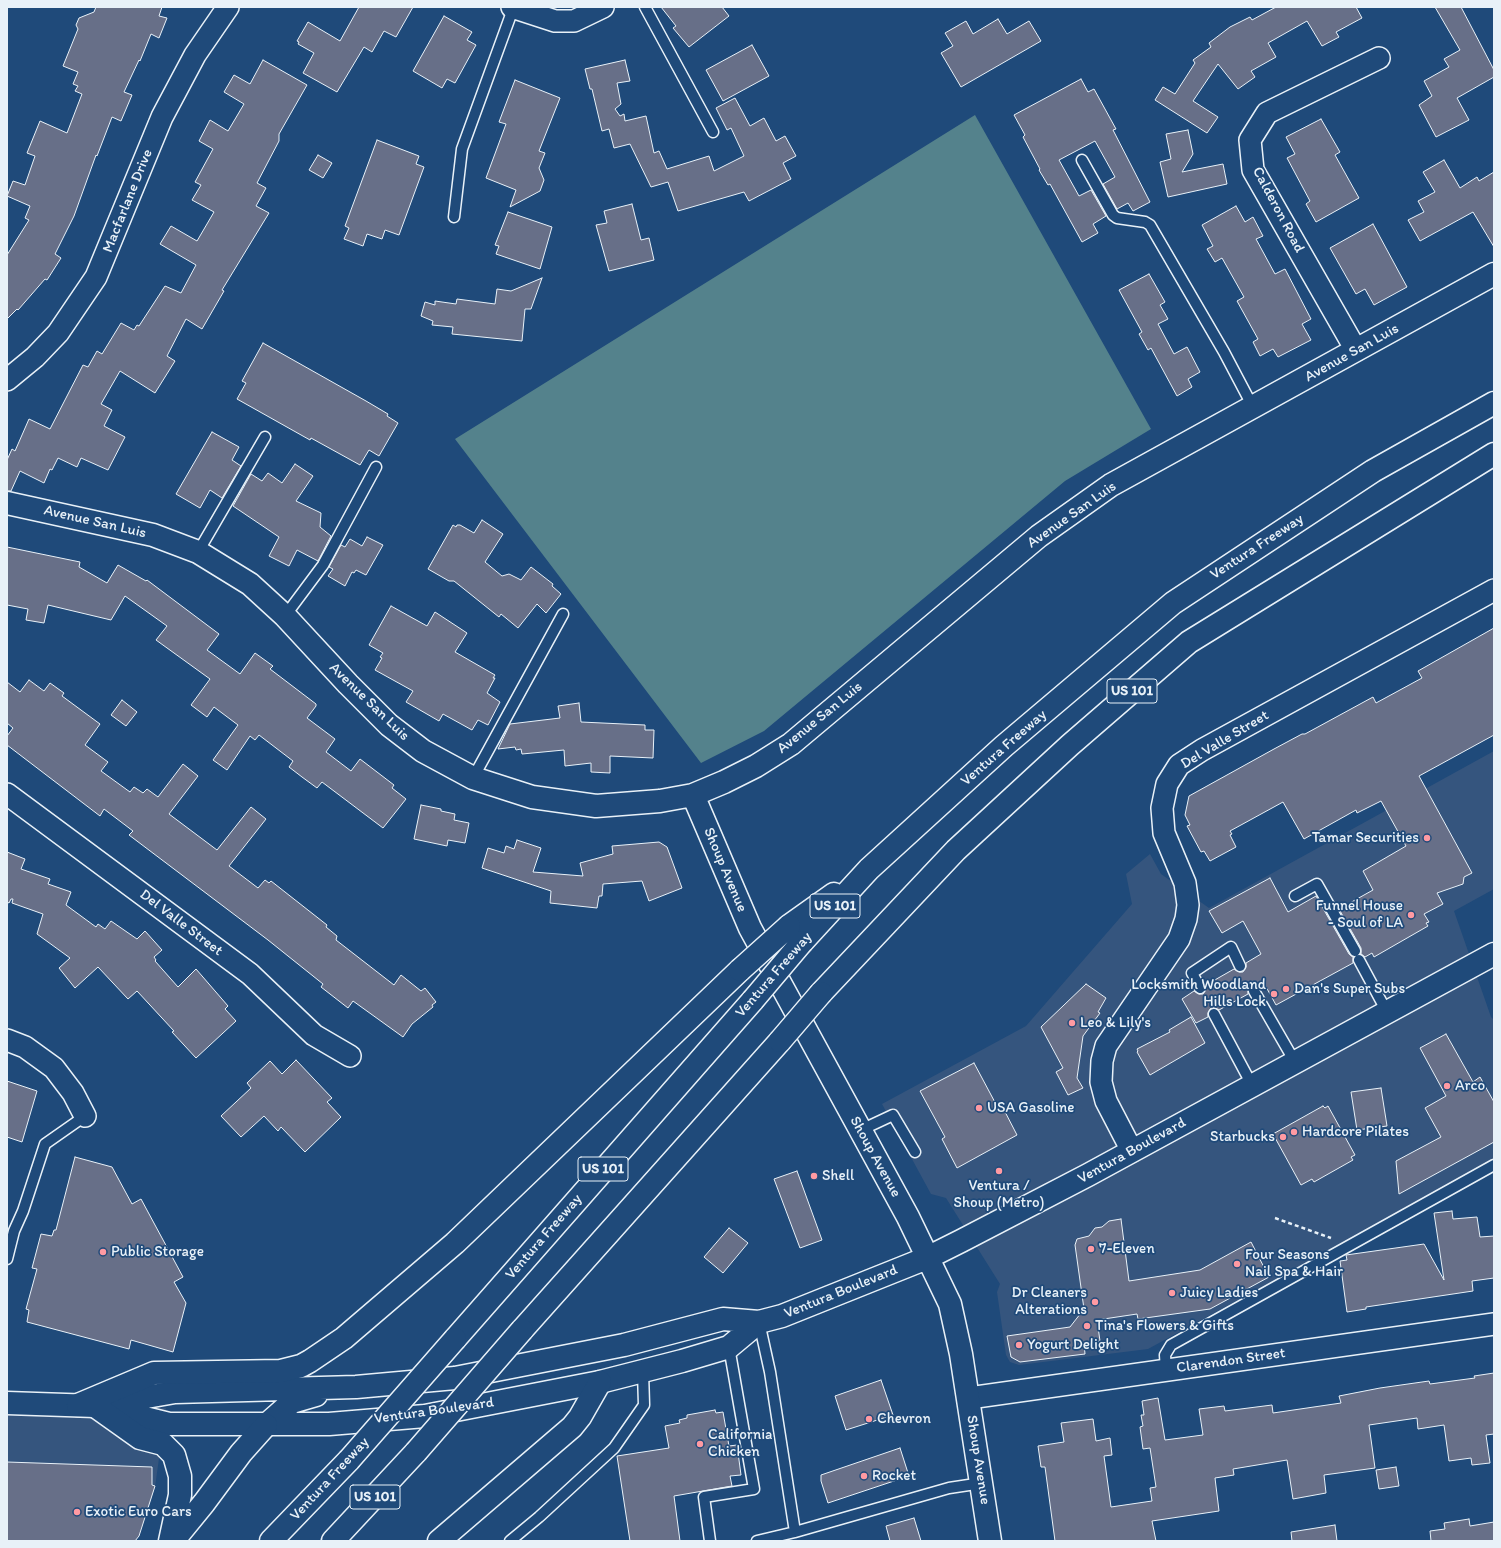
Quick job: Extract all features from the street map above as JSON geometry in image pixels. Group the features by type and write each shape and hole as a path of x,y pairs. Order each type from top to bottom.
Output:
{"main road":[{"name":"Avenue San Luis","path":"7,503 153,535 198,552 250,584 285,616 348,684 389,725 423,751 473,778 532,797 596,806 660,801 693,795 724,782 756,766 791,744 1039,536 1111,485 1494,274"},
{"name":"Ventura Freeway","path":"271,1541 349,1460 753,1000 795,934 1004,746 1172,603 1373,471 1494,403"},
{"name":"US 101","path":"333,1541 416,1452 522,1330 821,993 956,850 1070,745 1189,642 1494,454"},
{"name":"Shoup Avenue","path":"693,795 750,928 908,1216 950,1304 969,1398 990,1541"},
{"path":"86,1405 154,1373 282,1371 300,1366 310,1361 344,1338 455,1243 740,970 795,934"},
{"name":"Ventura Boulevard","path":"7,1403 86,1405 175,1392 356,1387 470,1375 617,1346 723,1319 759,1322 782,1316 927,1258 1132,1151 1494,954"},
{"name":"Ventura Boulevard","path":"86,1405 169,1424 329,1424 425,1416 600,1382 643,1372 729,1347 759,1322"},
{"path":"439,1541 572,1427 580,1417 600,1382"},
{"path":"173,1541 204,1503 241,1453 266,1425 292,1402 356,1387"},
{"path":"86,1405 140,1438 162,1444 174,1455 180,1476 180,1495 170,1541"}],"street":[{"name":"Macfarlane Drive","path":"7,380 35,357 58,333 96,277 162,117 195,55 228,7"},
{"path":"512,8 555,21 574,21 603,7"},
{"name":"Calderon Road","path":"1356,350 1253,170 1250,140 1267,113 1379,58"},
{"name":"Del Valle Street","path":"1132,1151 1106,1101 1101,1082 1102,1061 1106,1046 1179,938 1186,919 1188,905 1185,883 1164,833 1162,808 1167,784 1175,771 1179,765 1202,750 1494,590"},
{"name":"Del Valle Street","path":"7,794 250,974 314,1035 350,1056"},
{"path":"7,1040 25,1047 54,1068 73,1093 85,1116"},
{"name":"Clarendon Street","path":"969,1398 1494,1324"}],"lane":[{"path":"645,7 713,132"},
{"path":"454,217 462,149 512,8"},
{"path":"1082,160 1113,215 1117,218 1145,222 1150,225 1224,352 1253,407"},
{"path":"198,552 265,437"},
{"path":"285,616 323,566 376,467"},
{"path":"473,778 563,614"},
{"path":"1295,896 1317,884 1357,955 1386,1012"},
{"path":"1200,988 1192,973 1231,947 1240,966"},
{"path":"1254,991 1295,1062"},
{"path":"1214,1014 1252,1086"},
{"path":"861,1130 893,1115 915,1152"},
{"path":"7,1259 14,1231 23,1211 45,1144 85,1116"},
{"path":"1166,1370 1165,1355 1172,1345 1494,1165"},
{"path":"759,1322 770,1372 796,1532"},
{"path":"710,1541 704,1498 754,1490 729,1347"},
{"path":"510,1541 539,1517 614,1448 644,1405 643,1372"},
{"path":"757,1541 796,1532 948,1488 982,1482"}],"path":[{"path":"1275,1218 1351,1245"}],"shaded area":[{"path":"1494,751 1494,889 1454,911 1491,1017 1494,1020 1494,1160 1148,1349 1019,1365 1010,1362 1006,1355 997,1292 1000,1284 946,1198 931,1194 882,1104 1026,1026 1132,904 1126,874 1150,854 1161,874 1209,908"},
{"path":"7,1404 166,1408 155,1487 139,1536 135,1541 7,1541"}],"green space":[{"path":"975,115 1151,429 1065,481 764,731 701,763 455,439"}],"building":[{"path":"96,7 162,7 159,16 167,18 159,38 151,34 140,61 139,60 124,92 132,95 121,121 112,117 97,156 96,155 74,216 55,254 61,258 47,280 45,279 18,310 17,309 7,319 7,255 29,220 25,218 30,206 7,196 13,181 25,185 35,156 27,153 40,121 67,133 82,94 75,91 78,86 73,84 78,72 63,66 78,29 76,25 79,18 94,12"},
{"path":"359,7 413,7 396,37 384,31 372,52 364,47 337,92 303,73 314,53 298,44 299,42 297,41 308,22 340,41"},
{"path":"661,7 722,7 729,16 689,47 673,28 676,26"},
{"path":"1276,7 1356,7 1362,18 1336,32 1339,37 1322,46 1307,21 1268,43 1276,57 1251,71 1255,77 1238,89 1218,64 1193,101 1218,117 1207,133 1155,100 1163,87 1175,94 1195,63 1193,60 1211,47 1209,43 1230,27 1250,17 1252,20"},
{"path":"1435,7 1461,7 1494,70 1494,77 1457,98 1469,120 1436,137 1419,105 1432,96 1424,81 1449,67 1444,59 1460,50"},
{"path":"444,16 472,32 467,40 476,45 455,83 447,79 442,88 413,71"},
{"path":"998,19 1007,34 1029,21 1041,41 961,87 941,53 953,46 945,33 966,21 973,34"},
{"path":"752,45 769,76 723,101 706,70"},
{"path":"263,60 307,85 279,134 279,141 257,183 266,188 256,206 269,213 222,290 224,291 202,329 186,319 167,356 175,361 155,393 120,371 101,404 112,410 104,426 125,437 108,470 81,458 77,467 58,458 52,470 50,469 44,483 20,471 11,491 7,491 7,460 12,449 15,451 29,419 50,429 83,365 88,367 97,351 102,354 121,323 134,330 137,325 139,326 165,286 181,293 196,265 160,244 171,226 197,241 214,212 192,200 201,185 195,182 213,149 199,141 210,120 228,131 244,104 224,92 234,75 250,84"},
{"path":"625,60 630,81 617,83 621,104 615,109 620,116 624,114 625,121 646,116 654,153 659,151 667,169 709,156 714,171 744,156 731,128 727,130 716,108 735,98 750,126 764,118 776,141 785,136 796,156 783,163 791,179 749,201 744,192 678,211 668,182 651,187 630,144 614,148 609,129 602,131 592,89 590,89 585,69"},
{"path":"1081,79 1088,92 1094,89 1116,129 1113,130 1150,202 1133,211 1128,203 1117,209 1103,184 1115,177 1095,141 1059,160 1079,196 1091,190 1106,216 1093,224 1098,233 1082,242 1050,184 1048,185 1039,170 1040,169 1023,137 1025,135 1014,115"},
{"path":"515,80 560,98 539,151 545,153 539,168 544,180 540,191 510,207 516,190 486,178 506,124 499,122"},
{"path":"1321,119 1340,152 1335,155 1359,198 1316,222 1306,204 1310,201 1287,158 1295,154 1286,137"},
{"path":"1188,130 1193,154 1182,172 1223,164 1227,184 1168,197 1160,162 1171,159 1166,134"},
{"path":"377,140 419,156 416,164 424,167 399,235 385,230 382,239 367,234 363,246 344,239 349,228 345,226"},
{"path":"318,155 332,163 323,178 309,170"},
{"path":"1444,160 1460,188 1477,177 1479,181 1494,172 1494,247 1473,212 1420,241 1408,220 1424,212 1418,201 1435,192 1423,172"},
{"path":"632,204 641,240 649,238 654,260 609,271 596,225 607,223 604,211"},
{"path":"1236,206 1245,222 1253,217 1263,236 1256,239 1275,274 1285,269 1311,319 1302,324 1311,340 1278,357 1273,349 1260,356 1253,342 1258,339 1237,301 1244,297 1222,258 1215,262 1207,249 1213,246 1202,225"},
{"path":"508,212 552,227 540,269 496,254 499,246 495,245"},
{"path":"1373,224 1407,287 1374,305 1365,289 1356,294 1330,248"},
{"path":"1149,274 1165,302 1160,305 1168,319 1158,324 1174,354 1187,347 1200,372 1188,379 1192,387 1177,396 1151,348 1148,350 1139,334 1142,332 1119,290"},
{"path":"542,278 531,309 525,309 522,341 452,334 453,327 432,325 433,321 421,316 425,302 435,305 435,301 456,304 457,299 495,304 497,289 511,291"},
{"path":"263,343 388,414 387,416 398,423 379,456 369,450 360,465 311,438 310,440 237,399 246,383 242,381"},
{"path":"212,432 239,447 232,460 241,466 222,498 210,490 200,508 176,494"},
{"path":"295,464 313,476 296,501 321,513 320,527 331,536 318,561 297,550 289,566 269,556 279,537 233,506 251,474 262,481 268,473 282,483"},
{"path":"482,520 503,534 485,562 502,576 509,574 521,580 531,567 553,584 552,586 561,594 546,613 537,604 518,628 501,614 499,617 454,581 449,581 428,569 453,525 456,527 457,525 460,525 474,533"},
{"path":"367,537 383,545 366,575 356,570 354,573 352,572 345,586 328,576 333,569 329,567 341,545 345,547 350,539 362,546"},
{"path":"7,547 80,562 79,567 107,583 118,565 146,581 147,580 219,634 207,650 240,674 255,653 273,666 270,669 316,704 307,718 335,739 326,752 351,771 360,759 394,785 392,788 406,799 383,828 322,782 317,788 302,777 289,767 293,761 259,735 255,740 250,736 227,770 213,760 238,725 214,707 207,717 191,705 210,679 156,640 167,626 125,596 111,620 48,605 44,623 26,620 28,609 7,605"},
{"path":"391,606 427,626 435,612 467,633 455,652 495,675 493,678 495,678 487,693 500,702 488,725 478,720 472,730 443,714 439,721 406,702 413,691 375,670 382,658 380,657 383,653 369,645"},
{"path":"1494,628 1494,735 1419,776 1472,873 1464,877 1463,884 1437,893 1443,904 1424,914 1429,922 1426,923 1428,926 1374,957 1372,953 1365,957 1361,954 1361,948 1339,909 1373,890 1363,871 1406,846 1381,801 1357,813 1356,810 1304,839 1283,802 1230,831 1232,834 1230,835 1236,847 1210,861 1204,851 1201,852 1187,826 1190,825 1185,815 1189,796 1373,697 1376,703 1422,678 1418,671"},
{"path":"29,680 44,691 50,683 64,693 62,696 100,724 85,745 108,762 101,771 130,792 134,787 143,793 147,789 158,797 183,764 198,776 169,814 217,850 251,807 266,819 229,866 258,888 265,880 269,883 271,881 327,925 326,927 337,936 336,940 394,985 401,975 421,991 425,988 436,1002 432,1005 433,1007 412,1024 403,1037 353,1001 348,1008 321,987 323,984 268,940 129,835 133,831 104,809 100,816 7,745 7,736 13,728 7,723 7,682 20,692"},
{"path":"122,700 137,712 126,726 111,715"},
{"path":"579,703 581,722 645,725 645,730 654,730 653,758 610,756 610,773 591,772 591,763 565,766 564,750 522,754 521,749 516,750 515,747 498,749 510,724 560,718 558,706"},
{"path":"421,805 441,809 441,811 455,814 454,820 469,823 465,843 448,840 447,846 414,839"},
{"path":"517,840 541,848 533,872 583,876 580,863 613,854 612,846 659,842 667,847 682,888 649,901 642,881 603,884 602,896 599,896 597,908 550,903 551,891 482,868 488,848 504,853 506,846 514,849"},
{"path":"7,852 25,859 21,869 50,879 48,884 71,892 66,905 96,927 98,924 105,929 111,921 137,939 145,931 162,950 154,957 156,960 155,961 178,987 196,969 228,1006 225,1009 236,1021 196,1058 172,1032 174,1031 137,991 128,999 98,967 75,988 59,968 70,958 37,934 43,914 12,903 13,899 11,899 9,903 7,902"},
{"path":"1270,878 1288,912 1316,896 1349,954 1353,957 1353,963 1276,1005 1265,985 1260,988 1257,985 1251,985 1248,988 1248,994 1219,1010 1211,1008 1208,1013 1208,1017 1196,1023 1182,999 1194,991 1199,994 1203,994 1206,989 1206,985 1234,969 1239,972 1243,972 1246,967 1246,963 1261,954 1243,921 1222,933 1209,911"},
{"path":"1086,984 1106,998 1098,1012 1100,1013 1083,1036 1077,1078 1083,1088 1068,1095 1056,1072 1063,1068 1041,1027"},
{"path":"1191,1017 1205,1043 1150,1075 1137,1052 1137,1049 1170,1032 1169,1030"},
{"path":"1446,1034 1473,1082 1480,1077 1494,1102 1494,1142 1399,1194 1396,1161 1441,1137 1425,1108 1446,1096 1420,1048"},
{"path":"296,1060 332,1098 327,1102 341,1117 305,1152 281,1127 278,1131 264,1116 241,1137 221,1116 251,1088 247,1083 270,1061 282,1074"},
{"path":"974,1063 998,1108 1002,1106 1017,1135 957,1168 942,1139 945,1137 920,1091"},
{"path":"7,1081 37,1091 22,1142 7,1137"},
{"path":"1381,1088 1387,1126 1357,1130 1351,1092"},
{"path":"1323,1106 1325,1108 1328,1106 1355,1155 1351,1157 1353,1160 1314,1182 1312,1179 1301,1185 1273,1134"},
{"name":"Public Storage","path":"75,1157 112,1167 132,1204 141,1199 183,1277 174,1282 186,1303 173,1352 131,1340 129,1349 27,1322 29,1310 26,1309 37,1269 32,1268 41,1234 52,1236 54,1230 56,1230"},
{"path":"797,1171 822,1240 800,1248 774,1179"},
{"path":"1452,1211 1453,1219 1477,1217 1480,1237 1494,1236 1494,1278 1472,1281 1473,1291 1366,1307 1366,1309 1347,1312 1340,1261 1347,1260 1346,1255 1424,1244 1444,1280 1434,1213"},
{"path":"1121,1219 1129,1281 1200,1270 1251,1242 1269,1277 1210,1309 1138,1319 1137,1314 1097,1320 1100,1341 1084,1343 1085,1354 1020,1362 1011,1357 1007,1336 1070,1327 1084,1309 1075,1245 1077,1239 1089,1236 1095,1228 1102,1227 1109,1221"},
{"path":"729,1228 748,1243 723,1273 704,1257"},
{"path":"1494,1373 1494,1434 1486,1435 1490,1463 1472,1465 1471,1458 1449,1461 1444,1425 1418,1429 1417,1418 1369,1425 1375,1468 1324,1475 1326,1493 1293,1499 1287,1460 1233,1469 1234,1475 1215,1478 1219,1511 1152,1521 1156,1541 1055,1541 1045,1467 1041,1467 1038,1446 1064,1442 1061,1423 1093,1419 1096,1441 1110,1438 1112,1455 1104,1456 1111,1507 1152,1501 1150,1488 1156,1487 1150,1448 1143,1449 1140,1427 1143,1426 1141,1415 1144,1415 1142,1401 1158,1398 1165,1440 1203,1435 1199,1409 1224,1406 1225,1411 1272,1405 1273,1413 1341,1403 1339,1396 1380,1388 1429,1381 1430,1384 1475,1378 1474,1376"},
{"path":"881,1380 893,1415 846,1430 835,1396"},
{"path":"715,1410 716,1413 723,1412 729,1446 737,1445 741,1475 730,1476 732,1486 674,1496 680,1541 630,1541 617,1456 669,1448 665,1426 680,1423 679,1420 687,1418 687,1415"},
{"name":"Rocket","path":"900,1448 909,1476 828,1503 821,1481 821,1475"},
{"name":"Exotic Euro Cars","path":"7,1462 152,1467 152,1485 155,1486 139,1536 135,1541 7,1541"},
{"path":"1396,1467 1399,1486 1379,1489 1376,1470"},
{"path":"914,1518 921,1541 890,1541 886,1526"},
{"path":"1469,1519 1470,1526 1494,1522 1494,1541 1431,1541 1430,1531 1445,1529 1444,1523"},
{"path":"1335,1525 1337,1541 1292,1541 1291,1532"}],"place":[{"name":"Tamar Securities","path":"1427,838"},
{"name":"Funnel House - Soul of LA","path":"1411,915"},
{"name":"Dan's Super Subs","path":"1286,989"},
{"name":"Locksmith Woodland Hills Lock","path":"1274,994"},
{"name":"Leo & Lily's","path":"1072,1023"},
{"name":"Arco","path":"1447,1086"},
{"name":"USA Gasoline","path":"979,1108"},
{"name":"Hardcore Pilates","path":"1294,1132"},
{"name":"Starbucks","path":"1283,1137"},
{"name":"Ventura / Shoup (Metro)","path":"999,1171"},
{"name":"Shell","path":"814,1176"},
{"name":"7-Eleven","path":"1091,1249"},
{"name":"Public Storage","path":"103,1252"},
{"name":"Four Seasons Nail Spa & Hair","path":"1237,1264"},
{"name":"Juicy Ladies","path":"1172,1293"},
{"name":"Dr Cleaners Alterations","path":"1095,1302"},
{"name":"Tina's Flowers & Gifts","path":"1087,1326"},
{"name":"Yogurt Delight","path":"1019,1345"},
{"name":"Chevron","path":"869,1419"},
{"name":"California Chicken","path":"700,1444"},
{"name":"Rocket","path":"864,1476"},
{"name":"Exotic Euro Cars","path":"77,1512"}]}
